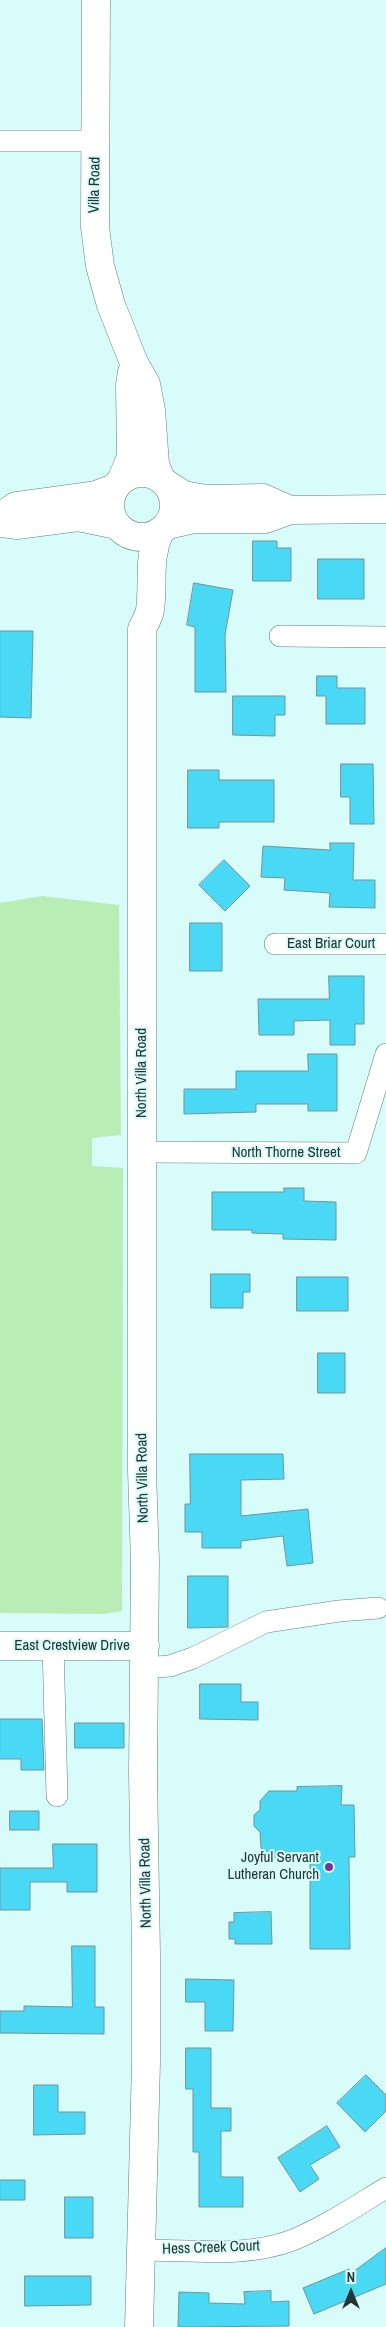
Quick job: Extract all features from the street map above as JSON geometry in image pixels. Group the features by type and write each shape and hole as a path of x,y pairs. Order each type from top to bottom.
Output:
{"main road":[{"name":"Villa Road","path":"96,0 95,227 100,266 110,304 134,363 146,384 151,410 155,464 164,482"},
{"path":"121,528 110,508 118,484 131,457 130,386 134,363"},
{"path":"0,517 16,506 96,495 140,473 150,474 184,495 206,498 263,498 290,510"},
{"path":"163,528 172,516 174,505 173,495 164,482"},
{"path":"0,523 17,525 78,517 121,528 142,537 163,528 194,519 265,519 290,510 386,508"},
{"name":"North Villa Road","path":"121,528 130,546 132,559 132,612 142,629"},
{"name":"North Villa Road","path":"139,2327 146,2053 142,629 150,611 153,546 163,528"},
{"name":"East Crestview Drive","path":"0,1646 53,1645 144,1657"}],"street":[{"path":"0,141 96,140"},
{"path":"280,636 386,637"},
{"name":"East Briar Court","path":"275,944 386,944"},
{"name":"North Thorne Street","path":"142,1152 356,1153 386,1054"},
{"path":"144,1657 170,1666 193,1658 266,1622 339,1611 378,1608"},
{"path":"53,1645 57,1796"},
{"name":"Hess Creek Court","path":"141,2250 244,2250 291,2241 386,2188"}],"green space":[{"path":"42,896 119,905 121,1135 92,1138 92,1166 123,1168 122,1611 104,1614 0,1613 0,903"}],"building":[{"path":"253,541 277,541 277,548 291,548 291,581 253,581"},
{"path":"318,559 364,559 364,599 318,599"},
{"path":"194,583 233,590 225,635 226,692 195,692 195,627 187,625"},
{"path":"0,631 33,631 31,718 0,717"},
{"path":"317,676 337,676 337,688 365,688 365,724 326,724 326,696 317,696"},
{"path":"233,696 285,696 285,715 275,715 275,736 233,735"},
{"path":"341,764 373,764 374,824 350,824 350,797 341,797"},
{"path":"188,770 219,770 219,780 274,780 274,822 219,822 219,828 188,828"},
{"path":"330,843 354,843 353,880 375,880 375,908 329,907 330,893 284,890 285,878 261,877 263,846 330,850"},
{"path":"224,860 250,886 225,911 199,885"},
{"path":"190,923 222,923 222,971 190,971"},
{"path":"329,976 364,976 364,1024 355,1024 355,1045 330,1045 330,1020 294,1021 294,1035 259,1035 258,999 329,999"},
{"path":"308,1054 337,1054 337,1111 308,1111 308,1104 256,1104 256,1112 184,1114 184,1089 236,1089 236,1071 308,1071"},
{"path":"284,1188 304,1188 304,1201 336,1202 336,1240 283,1239 283,1234 252,1233 252,1230 212,1230 212,1192 284,1192"},
{"path":"211,1274 250,1274 250,1292 243,1292 243,1308 211,1308"},
{"path":"297,1277 348,1277 348,1311 297,1311"},
{"path":"318,1353 345,1353 345,1393 318,1393"},
{"path":"190,1454 283,1454 284,1479 241,1480 241,1516 308,1509 313,1563 287,1566 283,1536 241,1541 241,1548 202,1548 202,1532 185,1532 185,1504 190,1504"},
{"path":"188,1576 228,1576 228,1627 188,1628"},
{"path":"200,1684 241,1684 241,1702 258,1702 258,1720 200,1719"},
{"path":"0,1719 42,1719 44,1770 21,1770 21,1759 0,1759"},
{"path":"75,1723 124,1723 124,1748 75,1748"},
{"name":"Joyful Servant Lutheran Church","path":"342,1786 341,1805 354,1805 355,1857 349,1857 350,1949 310,1949 310,1858 270,1858 261,1848 260,1832 254,1826 254,1815 260,1810 260,1801 269,1791 297,1791 297,1787"},
{"path":"10,1811 39,1811 39,1830 10,1830"},
{"path":"53,1844 97,1844 97,1892 67,1892 67,1882 30,1882 30,1910 0,1910 0,1868 53,1868"},
{"path":"271,1912 272,1944 235,1944 235,1939 229,1939 229,1922 234,1922 234,1913"},
{"path":"72,1946 95,1946 95,2007 104,2007 104,2034 0,2033 0,2011 24,2011 24,2006 72,2007"},
{"path":"186,1979 234,1980 233,2031 205,2031 205,2002 186,2002"},
{"path":"186,2048 211,2048 211,2108 231,2108 231,2131 221,2131 221,2177 243,2177 243,2207 199,2207 199,2152 193,2152 193,2089 186,2089"},
{"path":"366,2075 386,2095 386,2111 365,2132 337,2103"},
{"path":"34,2085 58,2085 58,2112 85,2112 85,2134 34,2135"},
{"path":"327,2126 340,2147 310,2165 319,2179 300,2192 278,2158"},
{"path":"0,2180 25,2180 25,2200 0,2200"},
{"path":"65,2197 93,2197 93,2238 65,2238"},
{"path":"386,2248 386,2284 314,2314 303,2288 349,2269 351,2273"},
{"path":"25,2276 91,2276 91,2305 25,2306"},
{"path":"271,2291 271,2302 289,2301 289,2326 178,2327 179,2292 209,2293 209,2303 245,2304 244,2292"}],"place":[{"name":"Joyful Servant Lutheran Church","path":"329,1867"}]}
